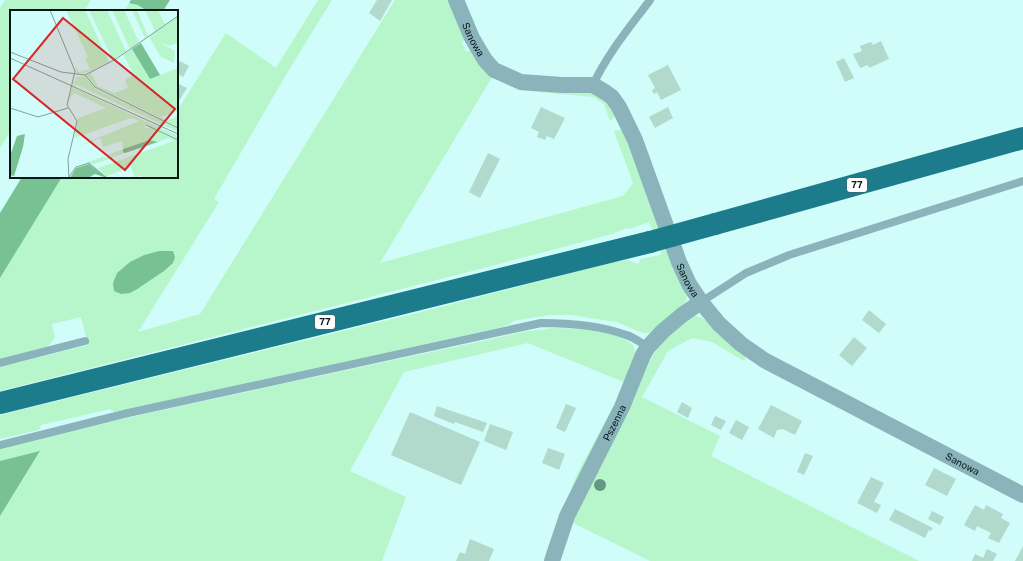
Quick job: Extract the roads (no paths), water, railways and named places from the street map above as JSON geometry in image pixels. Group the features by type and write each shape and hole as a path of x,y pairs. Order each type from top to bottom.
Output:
{"main road":[{"name":"77","path":"0,403 650,242 1023,138"}],"street":[{"name":"Sanowa","path":"456,0 472,38 484,60 494,70 521,82 562,85 593,85 612,97 619,107 634,140 679,262 689,284 719,324 741,344 764,360 1023,495"},
{"name":"Pszenna","path":"552,561 567,516 622,407 643,355 648,347 663,331 701,302"}],"lane":[{"path":"593,85 610,54 650,0"},
{"path":"701,302 746,273 789,255 1023,181"},
{"path":"0,445 128,413 540,324 562,323 592,326 628,335 648,347"},
{"path":"0,363 85,341"}]}
